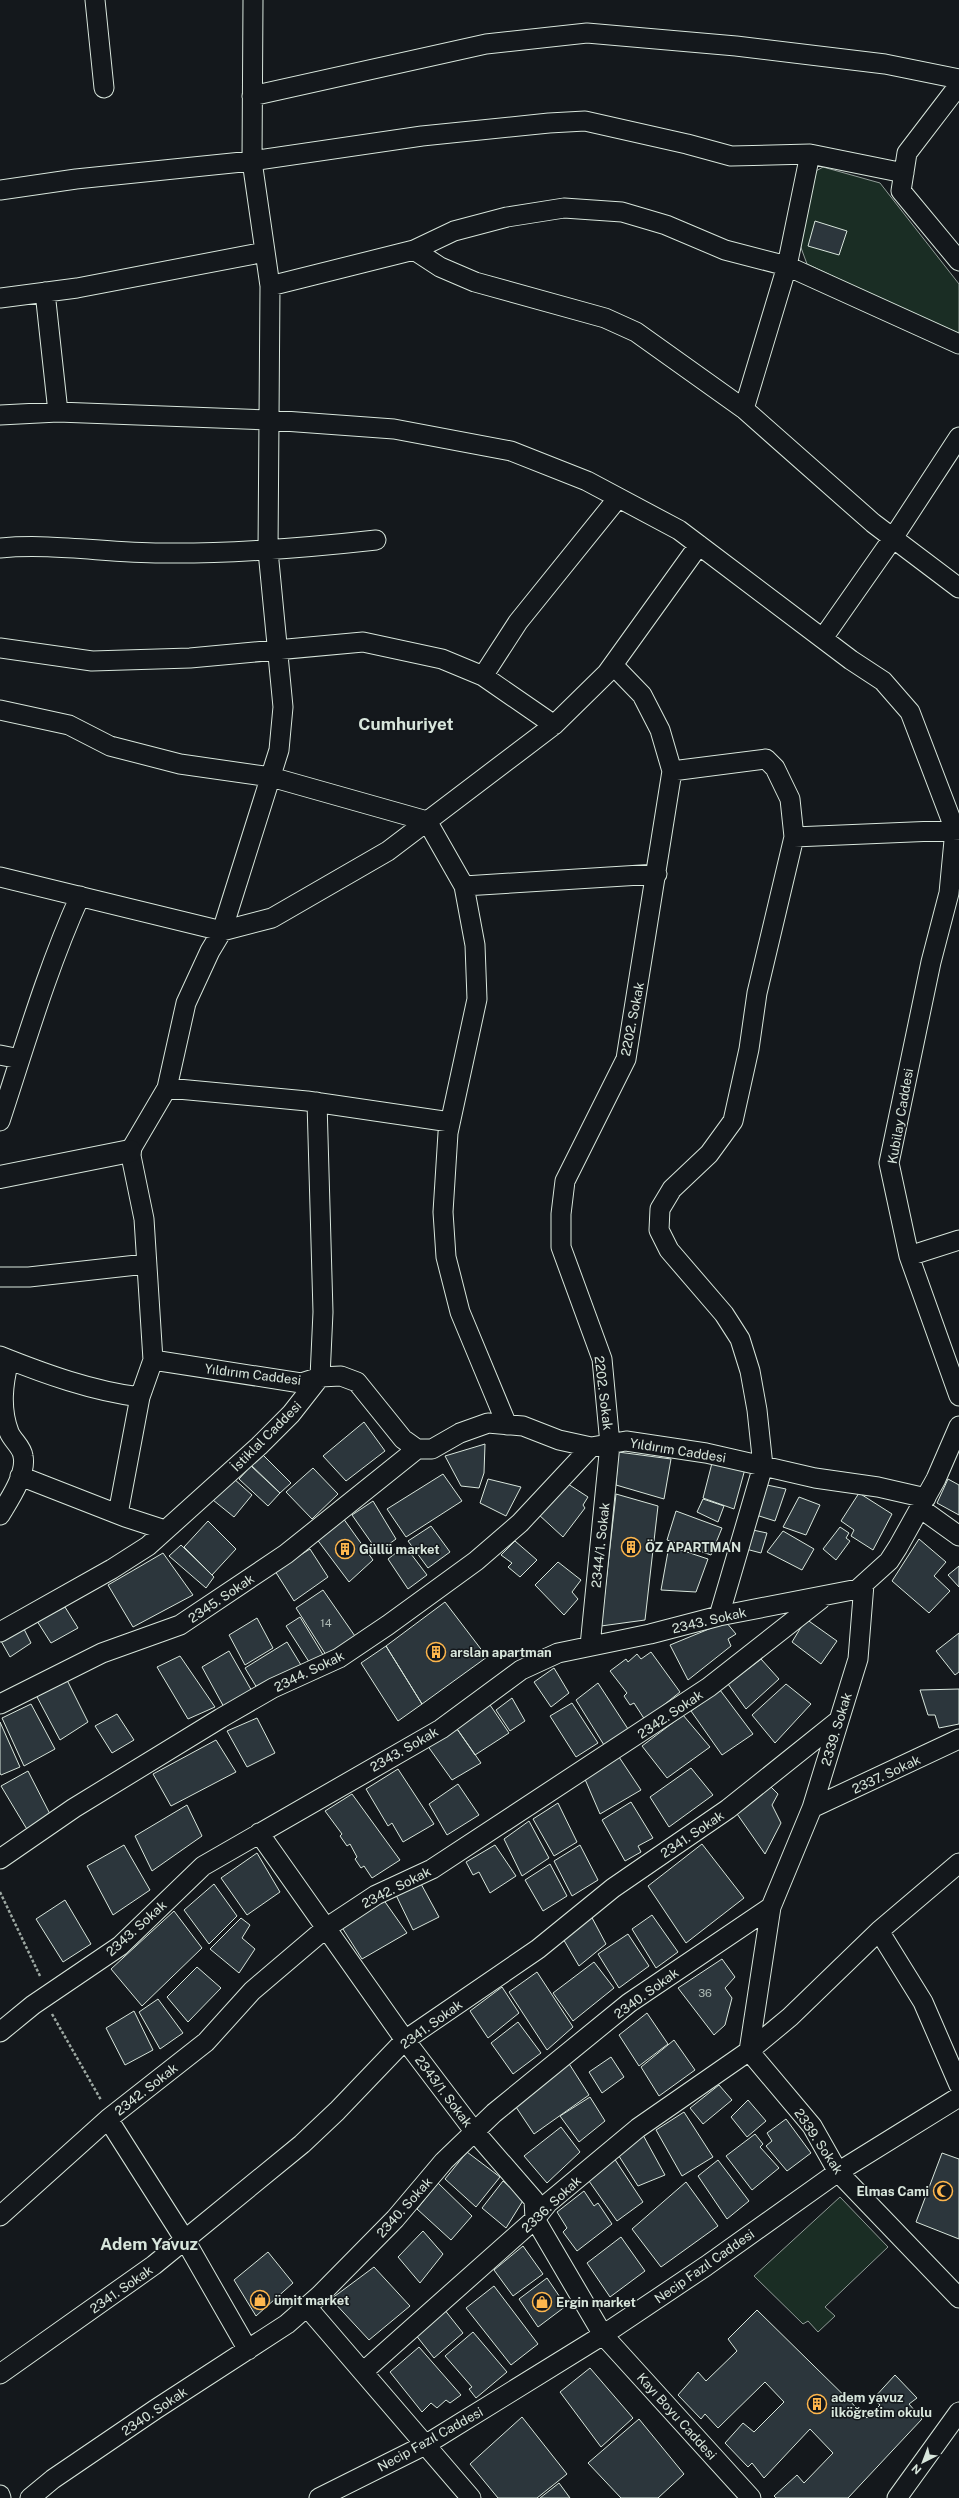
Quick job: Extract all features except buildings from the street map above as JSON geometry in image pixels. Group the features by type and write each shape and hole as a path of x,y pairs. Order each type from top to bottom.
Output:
{"street":[{"path":"95,0 104,88"},
{"path":"118,1514 140,1397 153,1360 144,1219 130,1151 167,1088 186,1002 210,951 222,931 279,750 283,707 276,650 268,551 270,286 252,161 253,0"},
{"path":"252,96 486,44 588,33 736,46 870,62 959,79"},
{"path":"959,85 907,153 902,191 959,261"},
{"path":"0,190 76,179 252,161 422,136 549,122 585,121 687,144 731,156 810,154 904,173"},
{"path":"744,409 787,266 810,154"},
{"path":"270,286 414,250 454,232 508,217 564,208 622,212 666,225 725,250 787,266 959,344"},
{"path":"414,250 440,267 475,282 605,318 636,332 744,409 873,523 959,588"},
{"path":"0,298 45,292 265,252"},
{"path":"45,292 58,412"},
{"path":"0,415 58,412 270,420 394,429 511,451 587,481 679,530 883,681 910,712 957,830 794,837"},
{"path":"823,638 893,538 959,437"},
{"path":"483,676 518,622 618,498"},
{"path":"0,548 30,545 161,553 268,551 376,540"},
{"path":"0,877 222,931 272,918 388,851 554,725 613,665 699,545"},
{"path":"0,648 92,661 190,658 363,642 442,659 483,676 554,725"},
{"name":"2202. Sokak","path":"610,1444 602,1359 561,1247 561,1214 565,1181 626,1059 672,771 660,730 642,695 613,665"},
{"path":"0,710 69,726 110,746 180,764 271,777 427,821 464,886 475,945 477,999 450,1122 443,1212 446,1257 460,1312 507,1425"},
{"path":"672,771 766,759 775,768 790,799 794,837 757,993 749,1049 732,1121 708,1154 672,1189 660,1209 659,1230 669,1250 724,1314 740,1339 750,1371 758,1410 763,1466 719,1616"},
{"name":"Kubilay Caddesi","path":"957,830 949,893 931,962 889,1163 909,1256 959,1396"},
{"path":"464,886 656,874"},
{"path":"0,1121 62,936 80,896"},
{"path":"0,1055 20,1059"},
{"path":"167,1088 317,1102 450,1122"},
{"path":"317,1102 323,1312 320,1377"},
{"path":"0,1177 130,1151"},
{"path":"909,1256 959,1240"},
{"path":"0,1277 28,1277 146,1264"},
{"path":"0,1515 23,1469 23,1455 9,1433 3,1411 2,1387 5,1358 85,1385 120,1394 140,1397"},
{"name":"Yıldırım Caddesi","path":"153,1360 301,1383 320,1377 341,1376 357,1382 403,1439 418,1448 432,1449 460,1433 488,1423 523,1426 559,1440 591,1447 626,1441 706,1453 815,1478 878,1487 923,1503"},
{"name":"İstiklal Caddesi","path":"0,1632 112,1569 148,1546 260,1446 291,1414 320,1377"},
{"path":"864,1584 889,1561 923,1503 959,1426"},
{"name":"2344/1. Sokak","path":"590,1646 610,1444"},
{"name":"2344. Sokak","path":"0,1859 74,1808 221,1718 272,1688 339,1658 388,1625 476,1561 520,1523 591,1447"},
{"name":"2345. Sokak","path":"0,1704 102,1653 180,1625 286,1554 418,1448"},
{"path":"20,1476 118,1514 165,1530"},
{"path":"923,1503 959,1536"},
{"name":"2343. Sokak","path":"0,2032 46,1996 120,1946 203,1866 441,1729 521,1670 558,1653 650,1634 719,1616 824,1597 858,1589 864,1584"},
{"name":"2339. Sokak","path":"864,1584 858,1659 812,1808 771,1907 749,2051 812,2126 838,2172 959,2298"},
{"name":"2342. Sokak","path":"0,2216 109,2118 206,2042 252,1991 326,1928 376,1895 432,1869 702,1692 824,1597"},
{"name":"2341. Sokak","path":"0,2374 154,2265 302,2144 337,2111 405,2040 538,1949 613,1888 728,1809 838,1721"},
{"name":"2337. Sokak","path":"812,1808 959,1739"},
{"name":"2343/1. Sokak","path":"259,1833 405,2040 474,2131 534,2200 535,2219 603,2335"},
{"path":"749,2051 790,2017 879,1931 959,1864"},
{"name":"2340. Sokak","path":"30,2498 124,2431 287,2324 395,2219 444,2161 494,2113 629,2003 771,1907"},
{"path":"879,1931 923,2002 959,2085"},
{"name":"2336. Sokak","path":"364,2371 535,2219 548,2203 638,2128 749,2051"},
{"name":"Necip Fazıl Caddesi","path":"320,2498 425,2445 603,2335 706,2266 838,2172 959,2097"},
{"path":"109,2118 185,2240 248,2350"},
{"path":"306,2307 364,2371 425,2445 472,2498"},
{"name":"Kayı Boyu Caddesi","path":"603,2335 751,2498"},
{"path":"896,2498 959,2412"}],"path":[{"path":"0,1892 46,1996 109,2118"}],"green space":[{"path":"823,167 880,183 959,284 959,336 807,264 800,245 816,171"},
{"path":"840,2197 888,2247 825,2307 835,2316 818,2332 808,2321 803,2324 754,2276"}],"place":[{"name":"ÖZ APARTMAN","path":"631,1547"},
{"name":"Güllü market","path":"345,1549"},
{"name":"arslan apartman","path":"436,1652"},
{"name":"Elmas Cami","path":"943,2191"},
{"name":"ümit market","path":"260,2300"},
{"name":"Ergin market","path":"542,2302"},
{"name":"adem yavuz ilköğretim okulu","path":"817,2404"}],"district":[{"name":"Cumhuriyet","path":"406,724"},
{"name":"Adem Yavuz","path":"149,2244"}]}
